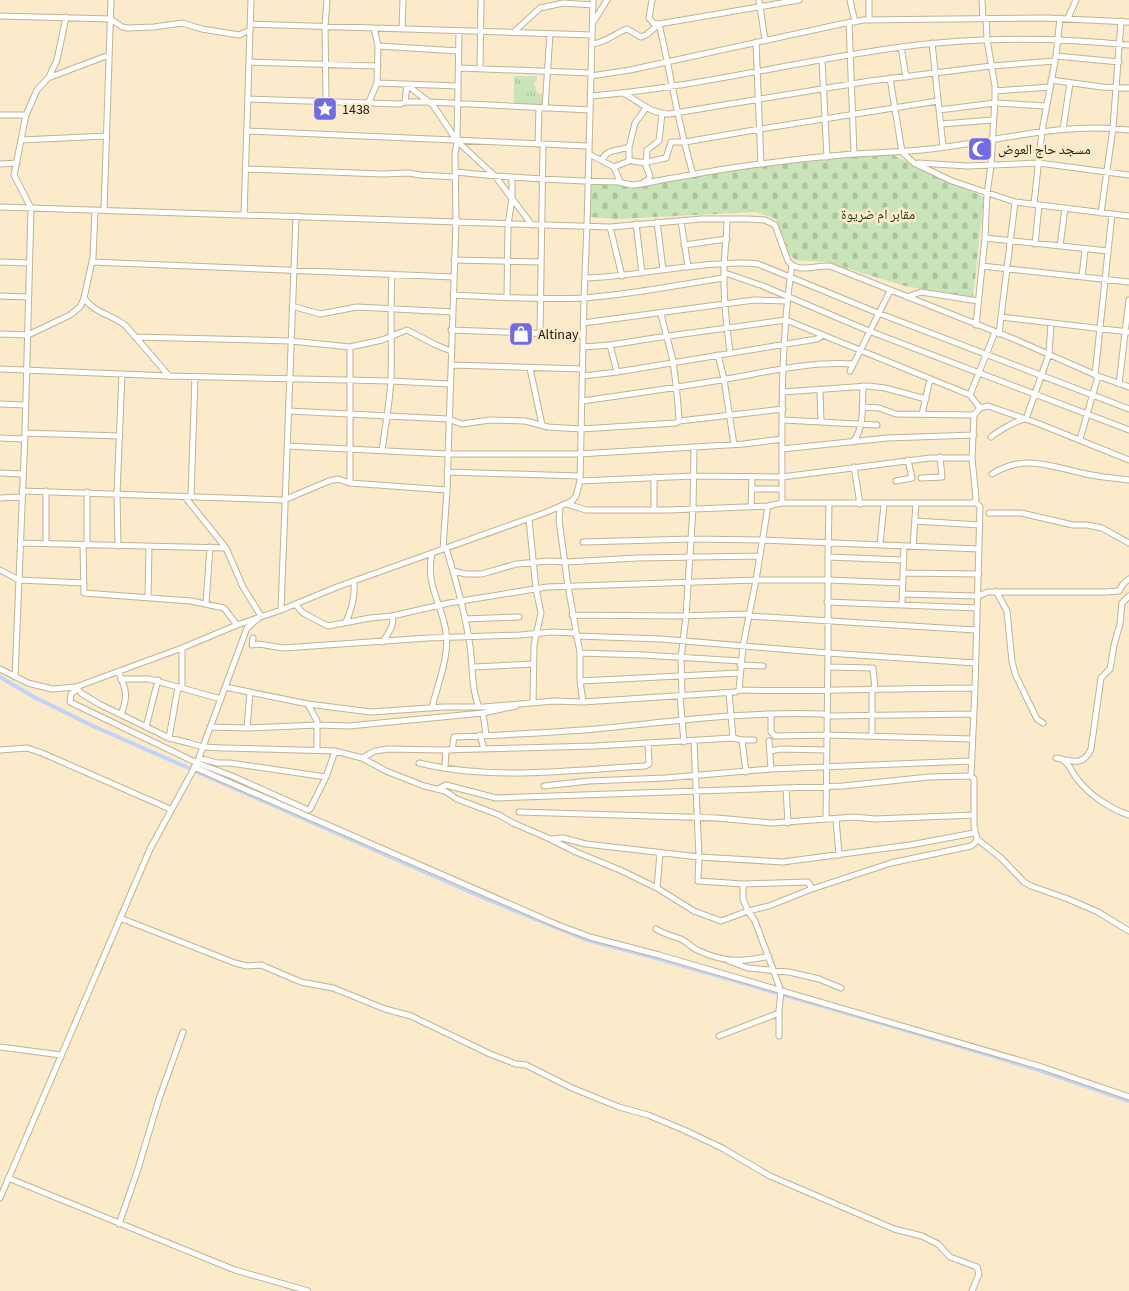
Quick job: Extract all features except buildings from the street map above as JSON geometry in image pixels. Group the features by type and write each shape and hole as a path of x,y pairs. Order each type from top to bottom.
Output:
{"street":[{"path":"104,210 111,0"},
{"path":"244,215 251,0"},
{"path":"326,102 325,26 327,0"},
{"path":"402,29 403,0"},
{"path":"480,70 481,0"},
{"path":"593,22 607,0"},
{"path":"652,0 648,18 653,23 659,24 799,0"},
{"path":"759,0 765,40"},
{"path":"850,0 852,22 849,55 854,154"},
{"path":"869,20 870,0"},
{"path":"976,325 991,165 995,92 982,0"},
{"path":"1068,18 1076,0"},
{"path":"0,669 28,682 52,689 77,688 354,581 529,519 567,504 576,496 580,478 593,3 563,3 540,8 512,33"},
{"path":"0,16 110,19 128,28 182,23 202,29 239,35 250,30"},
{"path":"15,677 28,336 27,297 30,208 14,175 26,115 37,90 48,78 56,60 66,17"},
{"path":"1035,244 1042,131 1056,59 1060,18"},
{"path":"458,68 591,75 869,20 1068,18 1129,22"},
{"path":"1101,213 1113,128 1121,21"},
{"path":"250,24 592,36"},
{"path":"592,44 604,42 620,31 627,29 641,37 659,24"},
{"path":"659,24 677,113 693,174"},
{"path":"369,102 377,83 378,46 374,28"},
{"path":"459,31 457,141 455,156 456,222 445,548 462,601 473,667 475,696 479,707"},
{"path":"540,333 543,179 540,145 550,34"},
{"path":"590,96 672,86 849,55 932,44 987,40 1057,40 1129,45"},
{"path":"756,42 761,164"},
{"path":"932,44 943,147"},
{"path":"378,46 459,51"},
{"path":"901,47 906,77"},
{"path":"48,78 109,55"},
{"path":"624,93 646,108 662,114 890,78 991,66 1056,59 1119,62"},
{"path":"822,60 827,157"},
{"path":"249,62 378,66"},
{"path":"890,78 902,152 914,163 952,181 1015,202 1129,216"},
{"path":"1051,80 1129,88"},
{"path":"377,83 458,86"},
{"path":"1063,129 1070,83"},
{"path":"407,85 433,105 457,141 495,176 532,224"},
{"path":"405,102 407,85"},
{"path":"995,92 1050,87"},
{"path":"248,99 400,104 405,102 429,102 590,110"},
{"path":"614,167 630,160 647,162 666,158 671,142 684,142 938,101"},
{"path":"939,110 994,103 1046,106"},
{"path":"630,160 629,146 636,120 646,108"},
{"path":"642,184 650,176 646,166 647,150 659,141 662,114"},
{"path":"0,115 26,115"},
{"path":"941,124 993,120"},
{"path":"245,169 495,176 608,183 620,182 631,185 761,164 854,154 902,152 988,142 992,139 1036,134 1042,131 1113,128 1129,130"},
{"path":"247,131 588,146"},
{"path":"21,140 107,136"},
{"path":"602,160 607,152 622,150 629,146"},
{"path":"588,154 614,167 620,182"},
{"path":"0,164 17,163"},
{"path":"914,163 964,166 1039,163 1129,175"},
{"path":"506,298 508,224 512,199 512,178"},
{"path":"970,395 986,354 997,333 1001,317 1015,202"},
{"path":"0,207 610,227 657,222 763,219 773,223 788,260 792,265 803,268 830,266 1129,388"},
{"path":"1060,246 1065,208"},
{"path":"0,334 28,336 70,315 80,307 84,298 92,262 95,210"},
{"path":"1080,439 1093,395 1096,375 1112,214"},
{"path":"281,610 296,216"},
{"path":"727,219 724,305 730,352"},
{"path":"681,221 688,267"},
{"path":"657,222 664,270"},
{"path":"636,224 642,273"},
{"path":"610,227 622,276"},
{"path":"684,245 727,238"},
{"path":"985,238 1108,251"},
{"path":"1082,277 1085,249"},
{"path":"454,260 541,262"},
{"path":"0,262 28,263"},
{"path":"92,262 454,277"},
{"path":"585,278 622,276 725,264 758,264 878,313 1129,409"},
{"path":"782,503 783,369 787,299 792,265"},
{"path":"982,266 1129,282"},
{"path":"382,451 391,381 392,335 390,309 392,274"},
{"path":"453,295 540,299 584,298 724,276 763,286 787,299 1129,430"},
{"path":"850,371 890,291"},
{"path":"907,297 921,292 978,301"},
{"path":"0,296 27,297"},
{"path":"84,298 94,309 119,320 169,376"},
{"path":"584,323 756,300 787,299"},
{"path":"1119,384 1127,332 1129,300"},
{"path":"292,306 320,314 340,312 357,307 452,312"},
{"path":"661,313 673,363 680,421"},
{"path":"1001,317 1127,332"},
{"path":"583,347 610,345 786,320 970,395 980,408"},
{"path":"1026,419 1049,354 1051,323"},
{"path":"135,337 291,341 350,346 368,343 406,330 451,351"},
{"path":"451,330 583,334"},
{"path":"583,376 817,339 823,335"},
{"path":"610,345 617,372"},
{"path":"350,346 350,483"},
{"path":"718,355 724,379 734,445"},
{"path":"582,401 676,388 783,369 853,364"},
{"path":"451,365 583,369"},
{"path":"0,368 195,377 450,384"},
{"path":"530,368 542,425"},
{"path":"118,546 117,493 122,374"},
{"path":"191,497 195,377"},
{"path":"922,414 930,379"},
{"path":"783,392 863,386 885,388 926,399"},
{"path":"852,442 862,423 863,386"},
{"path":"820,389 821,421"},
{"path":"0,404 25,405"},
{"path":"862,407 879,408 896,414 974,416"},
{"path":"1129,460 1080,439 992,407 980,408 974,416 972,458 976,502 980,507 971,761 971,776 974,779 974,833 977,839 1002,858 1030,886 1098,912 1129,930"},
{"path":"289,411 448,419 459,424 490,420 525,421 542,425 581,429 678,422 729,414 783,410"},
{"path":"991,437 1001,429 1014,425 1019,420 1026,419"},
{"path":"783,420 877,425"},
{"path":"782,449 888,438 974,435"},
{"path":"0,438 24,436 120,436"},
{"path":"287,446 448,454 580,454 734,445 782,439"},
{"path":"684,742 681,721 681,658 690,557 694,447"},
{"path":"447,472 580,478 782,477 908,460 940,457 972,458"},
{"path":"921,478 942,477 940,457"},
{"path":"896,481 912,478 908,460"},
{"path":"992,474 1004,466 1020,462 1037,462 1084,474 1129,480"},
{"path":"854,467 860,504"},
{"path":"0,473 22,474"},
{"path":"654,477 654,510"},
{"path":"752,477 752,506"},
{"path":"0,498 46,491 284,500 338,479 350,483 447,490"},
{"path":"752,489 782,489"},
{"path":"46,491 46,543"},
{"path":"87,492 84,593 191,601 206,604 224,608 237,625"},
{"path":"184,496 226,548 243,587 262,616"},
{"path":"567,504 586,510 654,510 768,506 782,503 916,504 976,502"},
{"path":"826,819 829,504"},
{"path":"880,544 884,504"},
{"path":"913,546 916,504"},
{"path":"739,690 739,673 743,646 768,506"},
{"path":"560,507 559,520 568,586 575,634 580,653 580,681 583,702"},
{"path":"989,513 1021,513 1073,525 1102,528 1129,543"},
{"path":"529,519 536,589 541,614 536,634 533,664 533,703"},
{"path":"915,521 980,525"},
{"path":"583,542 690,539 762,540 979,549"},
{"path":"20,543 226,548"},
{"path":"902,605 904,546"},
{"path":"148,598 149,547"},
{"path":"206,604 210,548"},
{"path":"432,553 429,565 432,590 447,637 440,681 432,708"},
{"path":"453,571 466,574 482,574 516,564 533,562 760,556"},
{"path":"828,557 903,560"},
{"path":"0,570 19,580 84,583"},
{"path":"904,573 979,574"},
{"path":"902,594 978,596 988,592 1112,592 1119,591 1129,579"},
{"path":"295,604 303,613 328,626 392,616 438,605 536,589 568,586 756,580 903,583"},
{"path":"346,622 354,603 354,581"},
{"path":"978,585 980,584 988,592"},
{"path":"996,592 1007,610 1012,662 1016,676 1037,719 1043,723"},
{"path":"1056,758 1077,762 1082,761 1087,757 1091,749 1101,678 1110,669 1120,624 1122,603 1129,596"},
{"path":"827,602 977,608"},
{"path":"572,615 748,615 828,622 976,630"},
{"path":"0,1198 150,849 203,747 247,628 262,616"},
{"path":"383,642 392,628 392,616"},
{"path":"465,619 519,617"},
{"path":"253,638 252,645 259,644 283,648 552,632 975,663"},
{"path":"169,738 180,687 182,648"},
{"path":"580,653 681,658 763,666"},
{"path":"473,667 533,664"},
{"path":"828,667 873,668 872,736"},
{"path":"119,671 125,686 126,697 121,714"},
{"path":"580,681 739,673"},
{"path":"121,680 142,678 158,680 221,698"},
{"path":"146,727 158,680"},
{"path":"225,687 308,704 371,712 554,701 583,702 729,693 739,690 975,688"},
{"path":"77,688 99,704 169,738 203,747 335,751 362,758 424,786 440,788 457,799 499,815 513,824 620,870 656,888 694,911 719,920 725,920 748,911 769,906 788,897 891,864 971,846 977,839"},
{"path":"77,688 71,694 70,702 108,722 550,921 590,937 1042,1067 1129,1097"},
{"path":"247,728 250,692"},
{"path":"729,693 733,738"},
{"path":"308,704 316,717 318,725 317,750"},
{"path":"210,727 349,726 483,713 524,704"},
{"path":"483,713 484,749"},
{"path":"452,750 454,737 562,732 732,717 796,713 823,714 827,716 973,714"},
{"path":"771,715 771,732 773,736 826,735 972,739"},
{"path":"362,758 375,751 388,750 648,744 733,738 754,740"},
{"path":"742,740 746,772"},
{"path":"769,740 772,769"},
{"path":"694,741 698,818 698,882 743,884 808,882 812,889"},
{"path":"419,763 445,768 495,772 547,773 645,766 649,764 648,744"},
{"path":"0,750 27,748 42,752 170,810"},
{"path":"770,751 780,749 827,750"},
{"path":"445,768 446,750"},
{"path":"196,763 232,776 308,810 326,778 335,751"},
{"path":"1063,759 1071,767 1080,782 1102,801 1116,811 1129,815"},
{"path":"544,786 589,781 772,769 971,761"},
{"path":"196,763 230,763 326,778"},
{"path":"440,788 446,785 496,798 853,785 929,777 971,776"},
{"path":"786,788 788,823"},
{"path":"519,812 717,818 772,824 826,819 974,815"},
{"path":"836,819 839,855"},
{"path":"550,840 562,838 586,844 660,853 783,862 928,842 974,833"},
{"path":"656,888 660,853"},
{"path":"743,884 743,899 748,911 756,921 781,991 779,1036"},
{"path":"120,918 234,964 247,966 261,965 301,982 333,988 385,1009 411,1016 490,1054 516,1064 526,1064 572,1088 684,1130 722,1148 770,1176 894,1229 922,1236 933,1241 950,1256 977,1267 979,1274 972,1291"},
{"path":"656,929 665,935 682,940 710,955 748,968 804,975 841,988"},
{"path":"726,960 754,960 769,956"},
{"path":"719,1036 779,1013"},
{"path":"118,1224 183,1032"},
{"path":"0,1047 61,1055"},
{"path":"8,1178 235,1270 308,1291"}],"green space":[{"path":"514,76 537,76 537,80 534,83 537,93 542,94 542,104 514,105"},
{"name":"مقابر ام ضريوة","path":"889,153 984,197 973,298 905,286 826,262 795,260 790,255 776,219 756,212 617,219 590,217 592,182 637,186 747,167"}],"waterway":[{"path":"0,677 34,697 93,726 484,898 587,940 905,1030 1039,1070 1129,1101"}],"place":[{"name":"1438","path":"325,109"},
{"name":"مسجد حاج العوض","path":"980,149"},
{"name":"Altinay","path":"521,334"}]}
